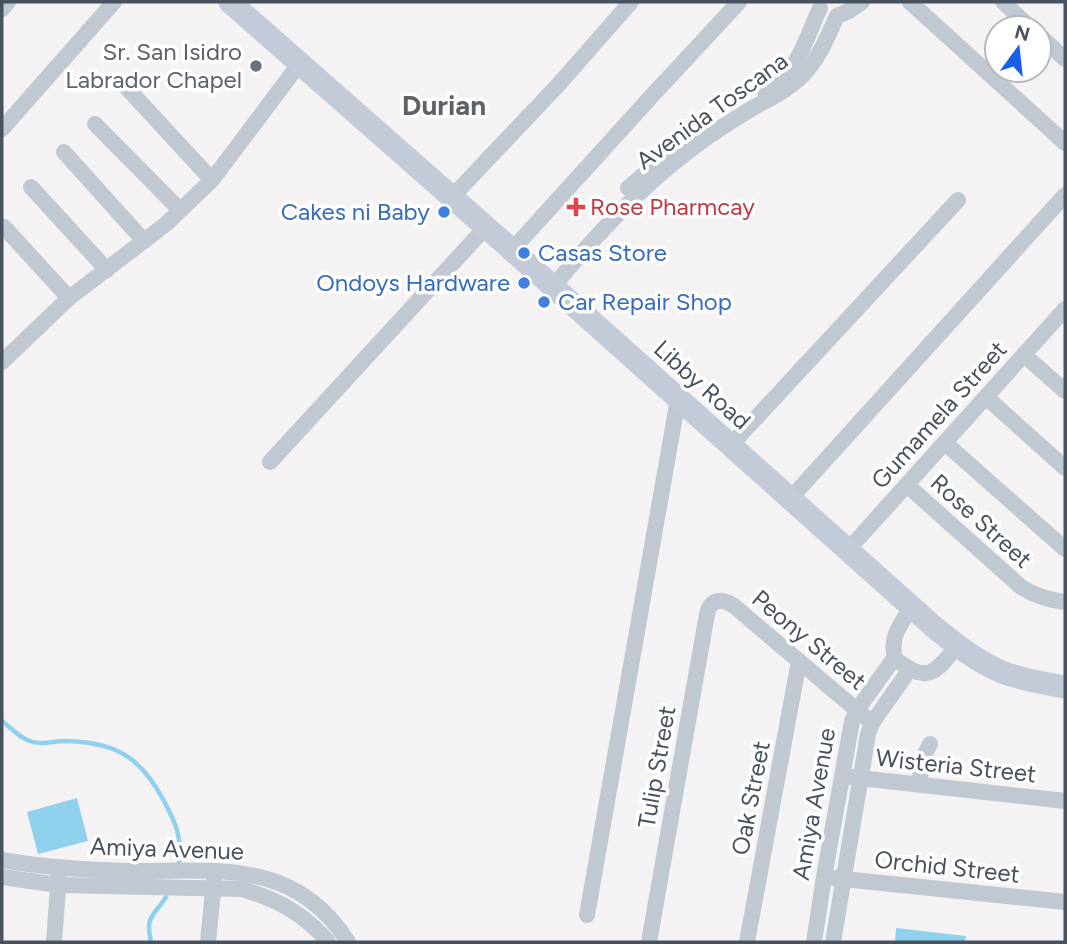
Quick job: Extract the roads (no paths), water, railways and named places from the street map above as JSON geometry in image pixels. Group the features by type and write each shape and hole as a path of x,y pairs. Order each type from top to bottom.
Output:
{"main road":[{"name":"Libby Road","path":"230,2 957,646 1002,671 1032,681 1065,687"}],"street":[{"path":"2,9 8,2"},
{"path":"2,130 114,2"},
{"path":"453,197 559,84 631,2"},
{"path":"512,250 739,2"},
{"path":"818,5 837,16 862,2"},
{"path":"910,2 1065,143"},
{"path":"1003,2 1016,14"},
{"name":"Avenida Toscana","path":"549,283 614,217 645,180 750,105 785,91 805,73 818,5"},
{"name":"Avenida Toscana","path":"809,55 837,16"},
{"path":"2,362 69,298 166,224 212,180 300,63"},
{"path":"127,88 212,180"},
{"path":"2,103 15,115"},
{"path":"95,124 180,210"},
{"path":"64,152 144,241"},
{"path":"32,187 107,270"},
{"path":"790,499 1065,195"},
{"path":"730,446 957,200"},
{"path":"4,227 69,298"},
{"path":"270,462 486,227"},
{"name":"Gumamela Street","path":"847,551 1065,309"},
{"path":"1024,355 1065,391"},
{"path":"986,397 1065,468"},
{"path":"587,915 678,399"},
{"path":"945,443 1065,549"},
{"name":"Rose Street","path":"907,485 1021,587 1032,594 1065,602"},
{"name":"Peony Street","path":"714,602 724,600 734,606 872,723"},
{"name":"Tulip Street","path":"649,942 707,614 714,602"},
{"name":"Amiya Avenue","path":"814,942 851,727 857,710 895,657 893,646 897,631 911,608"},
{"path":"895,657 909,669 923,674 937,670 957,646"},
{"name":"Oak Street","path":"747,942 799,661"},
{"name":"Amiya Avenue","path":"833,942 868,734 872,723 909,669"},
{"path":"919,785 923,758 930,744"},
{"name":"Wisteria Street","path":"842,775 1065,801"},
{"name":"Amiya Avenue","path":"2,860 59,877 126,871 215,870 260,876 276,881 308,899 322,910 348,942"},
{"path":"208,942 215,870"},
{"name":"Amiya Avenue","path":"2,877 59,877 241,889 268,897 298,914 328,942"},
{"path":"54,942 59,877"},
{"name":"Orchid Street","path":"824,877 1065,902"}],"water":[{"path":"77,798 88,841 38,854 27,812"},
{"path":"896,928 966,936 965,942 895,942"}],"waterway":[{"path":"2,721 32,742 83,742 98,744 124,754 145,773 164,801 179,837 179,862"},
{"path":"151,942 150,922 166,897"}],"place":[{"name":"Sr. San Isidro Labrador Chapel","path":"256,66"},
{"name":"Rose Pharmcay","path":"576,207"},
{"name":"Cakes ni Baby","path":"444,212"},
{"name":"Casas Store","path":"524,253"},
{"name":"Ondoys Hardware","path":"524,283"},
{"name":"Car Repair Shop","path":"544,302"}],"district":[{"name":"Durian","path":"444,105"}]}
